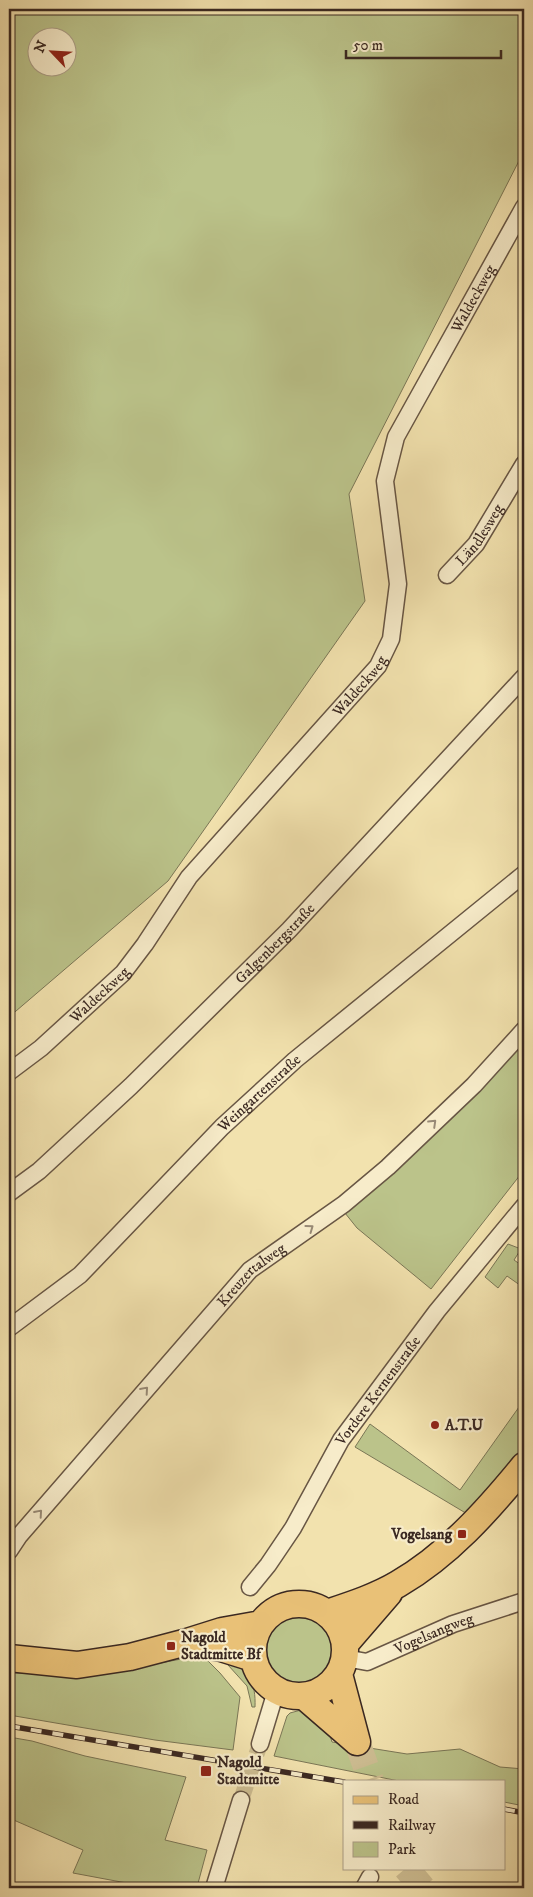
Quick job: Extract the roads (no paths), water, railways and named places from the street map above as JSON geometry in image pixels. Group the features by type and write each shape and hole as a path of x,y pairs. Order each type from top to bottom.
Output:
{"main road":[{"path":"327,1612 360,1602 396,1585 422,1569 462,1534 524,1466"},
{"path":"305,1697 357,1742 343,1659 342,1632 336,1621 327,1612 315,1606 300,1604 285,1606 272,1613 261,1624 255,1634 252,1646 257,1671 265,1682 276,1691 290,1696 305,1697 318,1693 330,1685 343,1659 396,1585"},
{"path":"9,1658 77,1665 130,1657 222,1631 261,1624"},
{"path":"187,1642 221,1648 253,1658"}],"street":[{"name":"Waldeckweg","path":"9,1072 41,1048 123,973 145,944 189,877 378,666 391,639 398,584 385,480 396,437 524,207"},
{"name":"Ländlesweg","path":"448,575 476,544 524,464"},
{"name":"Galgenbergstraße","path":"9,1193 39,1171 124,1093 289,930 524,677"},
{"name":"Weingartenstraße","path":"9,1328 80,1275 222,1127 295,1060 524,874"},
{"name":"Kreuzertalweg","path":"9,1551 19,1536 250,1270 344,1204 388,1167 474,1085 524,1030"},
{"name":"Vordere Kernenstraße","path":"250,1587 268,1565 293,1528 341,1440 437,1311 524,1206"},
{"name":"Vogelsangweg","path":"343,1659 367,1662 453,1624 524,1601"},
{"path":"260,1744 276,1691"},
{"path":"214,1888 241,1800"}],"tunnel":[{"path":"357,1742 371,1780"},
{"path":"241,1800 260,1744"},
{"path":"408,1870 423,1888"}],"railway":[{"path":"9,1726 343,1782"},
{"path":"506,1809 524,1813"}],"place":[{"name":"A.T.U","path":"435,1425"},
{"name":"Vogelsang","path":"462,1534"},
{"name":"Nagold Stadtmitte Bf","path":"171,1646"},
{"name":"Nagold Stadtmitte","path":"206,1771"}]}
